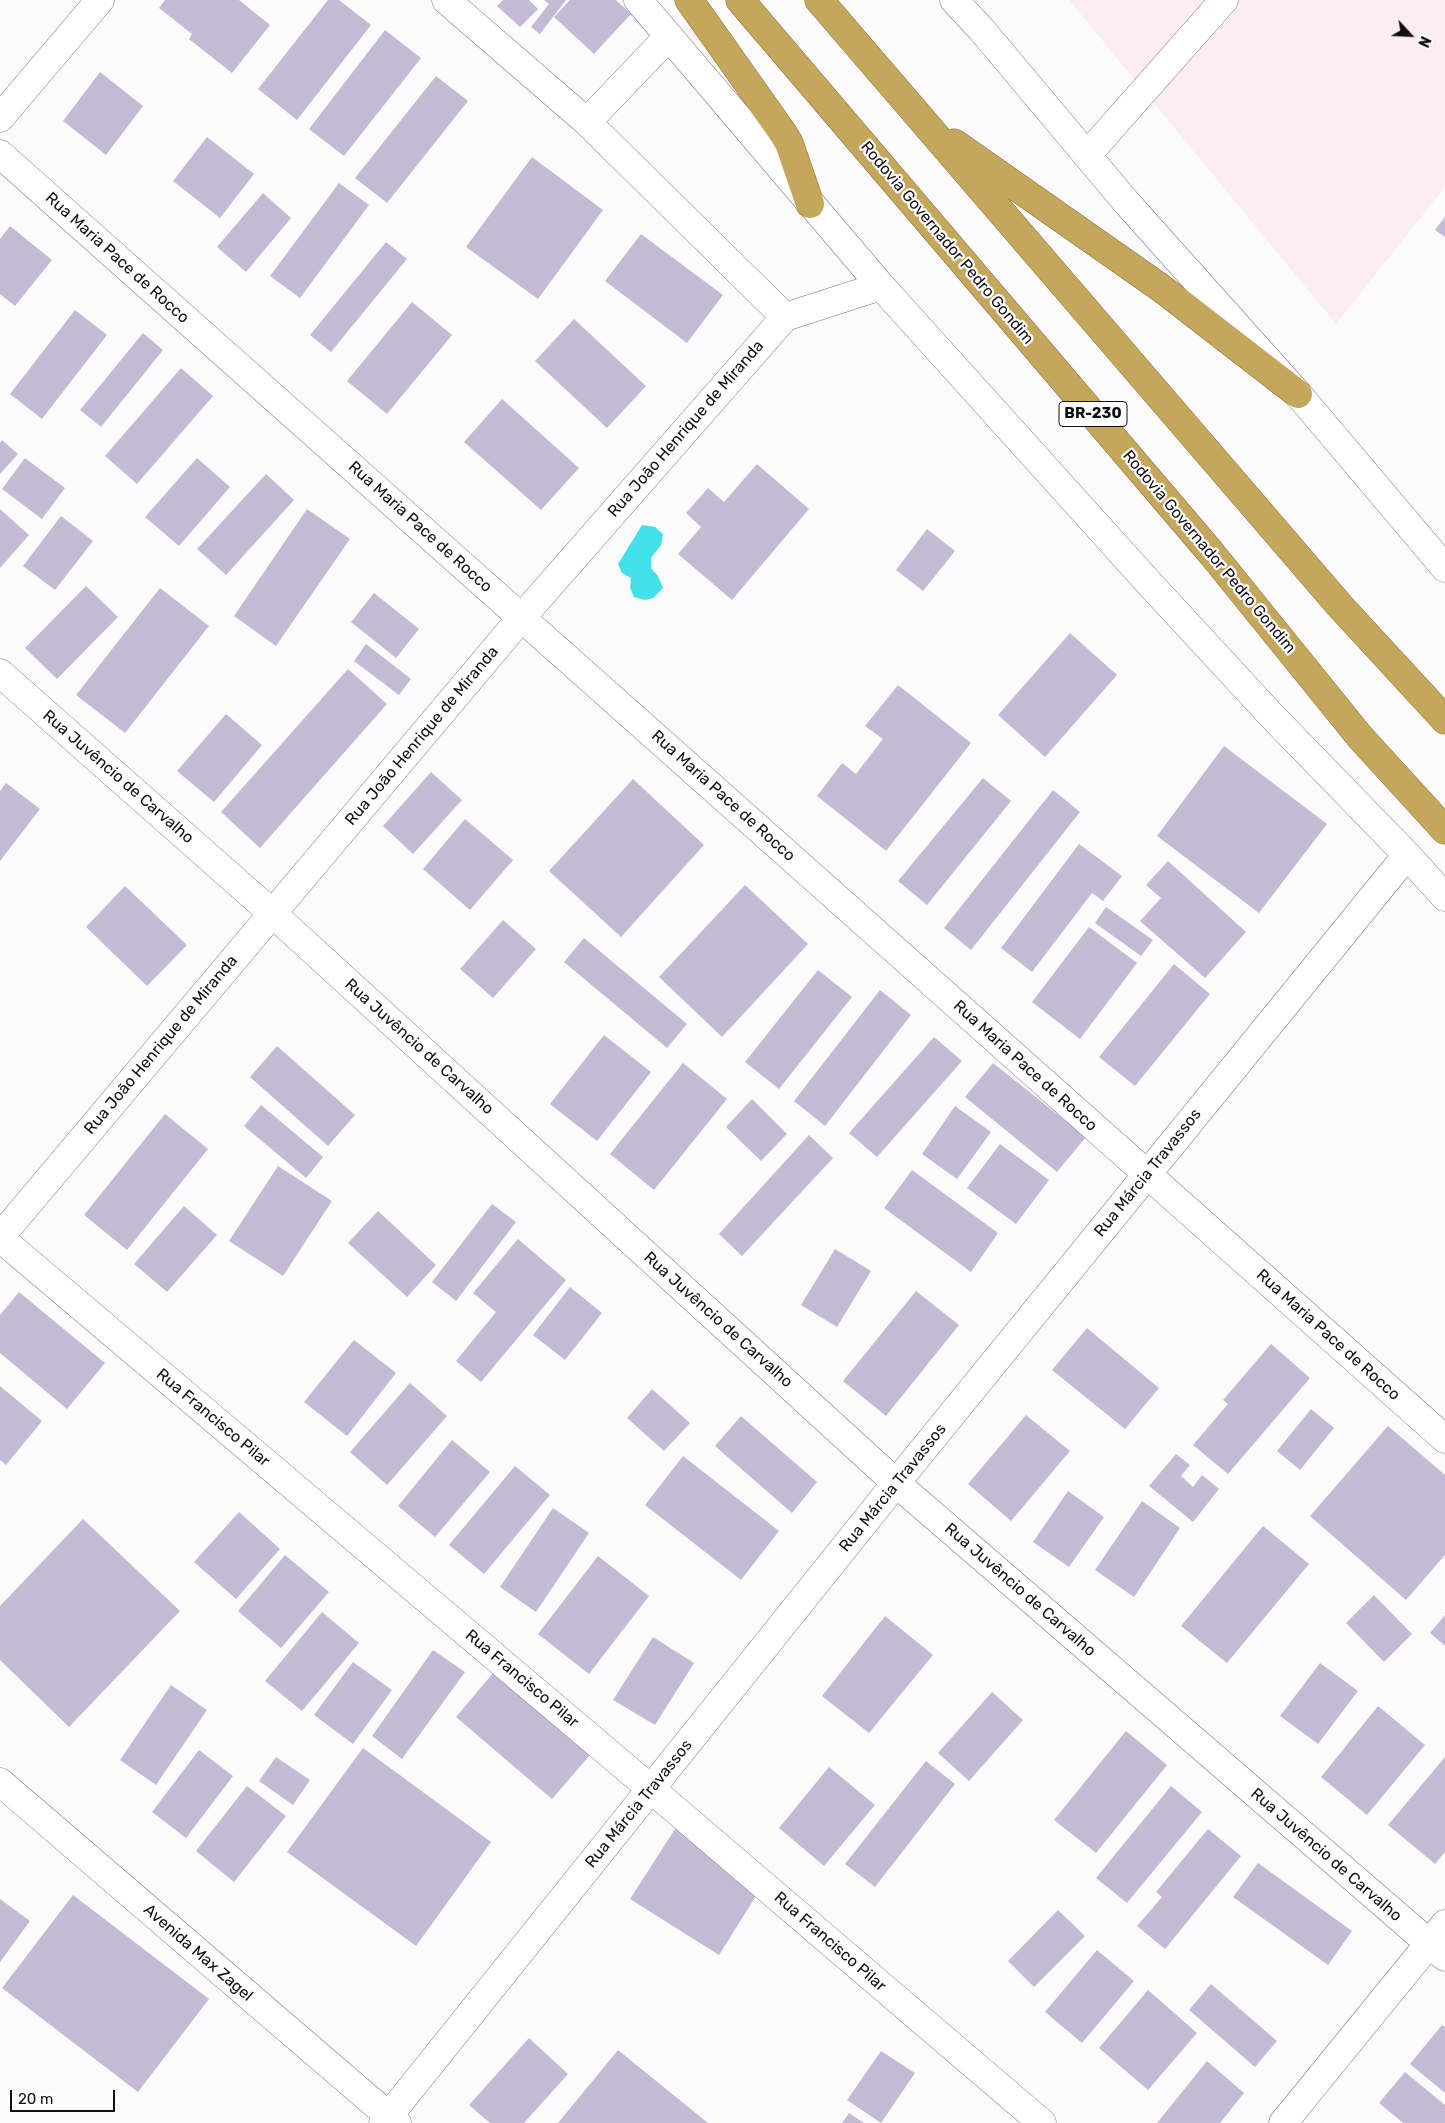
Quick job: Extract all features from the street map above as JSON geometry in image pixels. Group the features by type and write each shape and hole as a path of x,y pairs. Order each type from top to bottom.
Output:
{"highway":[{"path":"689,0 789,143 810,204"},
{"name":"Rodovia Governador Pedro Gondim","path":"740,0 1212,554 1360,737 1445,830"},
{"path":"819,0 1340,606 1445,720"},
{"path":"923,121 1153,282 1298,394"}],"street":[{"path":"0,118 100,0"},
{"path":"446,0 587,122 785,317 880,286"},
{"path":"638,0 880,286 1271,715 1407,855 1445,897"},
{"path":"954,0 1088,154 1127,203 1298,394 1445,568"},
{"path":"1088,154 1224,0"},
{"path":"587,122 669,36"},
{"name":"Rua Maria Pace de Rocco","path":"0,154 1445,1439"},
{"name":"Rua João Henrique de Miranda","path":"0,1237 522,617 785,317"},
{"name":"Rua Juvêncio de Carvalho","path":"0,673 272,913 896,1483 1440,1942"},
{"name":"Rua Márcia Travassos","path":"389,2121 896,1483 1407,855"},
{"name":"Rua Francisco Pilar","path":"0,1237 1042,2123"},
{"name":"Avenida Max Zagel","path":"0,1782 389,2121"},
{"path":"1283,2123 1440,1942"}],"shaded area":[{"path":"1069,0 1445,0 1445,187 1336,324"}],"water":[{"path":"642,525 655,527 663,534 661,545 651,558 651,568 658,576 663,588 653,598 645,600 634,597 630,588 631,578 622,573 618,564"}],"building":[{"path":"165,0 239,0 270,25 232,73 189,39 192,34 159,8"},
{"path":"328,0 339,0 371,25 297,120 258,89"},
{"path":"503,0 529,0 538,9 520,27 497,6"},
{"path":"544,0 566,0 540,34 531,27 549,4"},
{"path":"570,0 616,0 631,14 594,54 554,17"},
{"path":"385,30 421,58 344,156 309,129"},
{"path":"100,72 143,106 106,155 63,121"},
{"path":"436,76 468,101 387,203 355,178"},
{"path":"207,137 254,174 220,218 173,181"},
{"path":"532,157 603,210 538,299 466,247"},
{"path":"339,183 369,205 300,298 270,276"},
{"path":"263,193 291,218 246,272 217,247"},
{"path":"1445,217 1445,237 1435,230"},
{"path":"10,226 52,260 15,306 0,294 0,239"},
{"path":"641,234 723,295 687,343 605,281"},
{"path":"386,242 407,259 331,352 310,335"},
{"path":"412,302 452,335 387,414 347,381"},
{"path":"75,310 107,335 42,419 10,394"},
{"path":"574,319 646,386 607,428 535,361"},
{"path":"143,333 163,350 101,427 80,410"},
{"path":"181,368 213,396 137,484 105,456"},
{"path":"502,399 579,468 541,510 464,442"},
{"path":"2,440 18,454 0,474 0,443"},
{"path":"25,458 65,488 42,519 2,489"},
{"path":"197,458 230,487 179,546 145,517"},
{"path":"757,464 809,509 732,600 678,554 701,527 686,513 708,488 724,502"},
{"path":"266,474 294,500 226,575 197,549"},
{"path":"0,509 29,535 0,568"},
{"path":"307,509 350,539 276,646 234,616"},
{"path":"61,516 93,541 55,590 23,566"},
{"path":"927,529 955,551 923,591 896,570"},
{"path":"86,586 118,617 57,679 25,648"},
{"path":"160,588 209,626 125,733 76,695"},
{"path":"374,593 419,629 396,658 351,622"},
{"path":"1070,633 1117,675 1045,757 998,715"},
{"path":"366,644 411,679 399,695 354,661"},
{"path":"348,669 387,704 260,848 221,812"},
{"path":"898,685 971,743 886,851 817,796 842,763 856,774 883,739 865,726"},
{"path":"226,714 262,745 214,802 177,771"},
{"path":"1224,746 1327,824 1259,913 1157,836"},
{"path":"431,772 462,800 413,854 383,826"},
{"path":"983,778 1011,801 927,905 898,881"},
{"path":"633,779 704,845 621,937 549,871"},
{"path":"6,783 40,809 0,861 0,791"},
{"path":"1053,790 1080,812 971,950 944,928"},
{"path":"465,819 513,860 470,910 423,869"},
{"path":"1079,844 1122,876 1103,901 1092,893 1032,972 1001,948"},
{"path":"1168,861 1246,932 1205,978 1140,921 1161,898 1146,885"},
{"path":"745,885 808,944 722,1037 659,977"},
{"path":"125,886 187,945 147,986 86,927"},
{"path":"1106,907 1153,940 1141,956 1095,923"},
{"path":"503,920 536,949 493,998 460,969"},
{"path":"1089,927 1137,963 1080,1039 1032,1002"},
{"path":"584,938 687,1024 667,1048 564,962"},
{"path":"1174,964 1210,994 1135,1086 1099,1057"},
{"path":"818,970 852,997 779,1089 745,1062"},
{"path":"880,990 911,1015 825,1126 794,1101"},
{"path":"604,1035 651,1072 597,1141 550,1104"},
{"path":"934,1037 962,1061 877,1157 849,1133"},
{"path":"277,1046 355,1115 328,1146 250,1077"},
{"path":"683,1063 727,1099 654,1190 610,1154"},
{"path":"993,1063 1086,1137 1057,1172 965,1097"},
{"path":"752,1099 787,1134 761,1161 726,1127"},
{"path":"261,1105 323,1157 306,1178 244,1126"},
{"path":"955,1106 991,1132 957,1179 922,1154"},
{"path":"165,1114 208,1149 127,1250 84,1215"},
{"path":"809,1135 833,1158 742,1256 719,1234"},
{"path":"1000,1144 1049,1180 1016,1224 967,1188"},
{"path":"278,1166 332,1201 283,1276 229,1241"},
{"path":"912,1170 998,1233 971,1272 884,1208"},
{"path":"492,1204 516,1222 456,1301 432,1282"},
{"path":"184,1206 217,1235 167,1292 134,1264"},
{"path":"378,1211 436,1265 407,1297 348,1243"},
{"path":"518,1239 566,1280 481,1382 456,1361 496,1312 473,1293"},
{"path":"835,1249 871,1271 837,1327 801,1305"},
{"path":"570,1287 602,1313 565,1360 533,1335"},
{"path":"916,1291 959,1325 886,1416 843,1381"},
{"path":"19,1292 105,1363 67,1409 0,1353 0,1315"},
{"path":"1087,1328 1159,1388 1125,1429 1052,1370"},
{"path":"354,1340 396,1373 347,1436 304,1402"},
{"path":"1271,1344 1310,1378 1228,1474 1193,1445 1228,1404 1223,1400"},
{"path":"410,1383 447,1416 387,1485 350,1452"},
{"path":"0,1386 42,1421 6,1465 0,1460"},
{"path":"652,1389 690,1423 664,1451 627,1418"},
{"path":"1311,1409 1334,1428 1300,1470 1277,1451"},
{"path":"1026,1415 1070,1451 1011,1521 968,1484"},
{"path":"741,1416 817,1482 792,1513 715,1446"},
{"path":"1388,1426 1445,1475 1445,1555 1406,1600 1310,1516"},
{"path":"452,1440 490,1472 435,1537 398,1506"},
{"path":"1176,1454 1190,1465 1181,1476 1193,1487 1202,1475 1219,1489 1193,1522 1149,1486"},
{"path":"683,1456 779,1531 741,1580 645,1505"},
{"path":"515,1466 550,1495 484,1574 449,1545"},
{"path":"1068,1491 1104,1517 1069,1567 1033,1542"},
{"path":"1142,1501 1180,1528 1134,1597 1095,1570"},
{"path":"553,1508 589,1533 536,1612 500,1587"},
{"path":"239,1512 280,1549 236,1599 194,1562"},
{"path":"83,1519 180,1611 69,1727 0,1660 0,1606"},
{"path":"1263,1526 1309,1564 1227,1663 1181,1626"},
{"path":"285,1555 329,1592 281,1648 238,1611"},
{"path":"598,1556 649,1596 589,1674 538,1634"},
{"path":"1374,1595 1412,1634 1384,1662 1346,1623"},
{"path":"322,1612 359,1643 302,1711 265,1681"},
{"path":"1445,1615 1445,1646 1430,1633"},
{"path":"885,1616 933,1655 869,1733 822,1696"},
{"path":"653,1637 694,1663 655,1725 613,1700"},
{"path":"433,1650 465,1672 402,1759 372,1736"},
{"path":"353,1662 392,1690 353,1744 314,1715"},
{"path":"1320,1663 1358,1691 1318,1744 1280,1716"},
{"path":"494,1672 590,1755 552,1799 456,1717"},
{"path":"171,1685 207,1710 156,1785 120,1760"},
{"path":"992,1692 1023,1720 969,1781 938,1753"},
{"path":"1378,1706 1425,1745 1367,1815 1321,1777"},
{"path":"1126,1731 1167,1765 1096,1853 1054,1820"},
{"path":"363,1748 491,1842 416,1946 287,1852"},
{"path":"199,1750 233,1776 186,1838 152,1812"},
{"path":"276,1757 310,1780 293,1805 259,1781"},
{"path":"1445,1757 1445,1852 1435,1864 1388,1825"},
{"path":"926,1761 955,1784 875,1887 845,1864"},
{"path":"829,1767 875,1805 824,1866 779,1828"},
{"path":"247,1786 286,1816 234,1882 196,1851"},
{"path":"1171,1786 1202,1812 1127,1903 1096,1878"},
{"path":"675,1829 763,1885 719,1955 630,1899"},
{"path":"1208,1829 1241,1856 1165,1949 1137,1926 1162,1897 1156,1892"},
{"path":"1258,1863 1352,1931 1328,1965 1233,1897"},
{"path":"73,1895 209,1999 138,2092 2,1988"},
{"path":"0,1899 30,1921 0,1962"},
{"path":"1058,1910 1085,1936 1034,1987 1008,1961"},
{"path":"1097,1950 1134,1981 1082,2043 1045,2012"},
{"path":"1211,1984 1277,2041 1255,2067 1189,2010"},
{"path":"1148,1990 1197,2033 1148,2090 1099,2048"},
{"path":"1442,2025 1445,2027 1445,2093 1410,2064"},
{"path":"529,2038 568,2074 524,2123 490,2123 469,2105"},
{"path":"618,2050 708,2123 558,2123"},
{"path":"881,2051 915,2073 881,2123 847,2100"},
{"path":"1207,2061 1244,2093 1220,2123 1157,2123"},
{"path":"1405,2072 1445,2105 1445,2123 1403,2123 1379,2103"},
{"path":"849,2113 864,2123 842,2123"}]}
